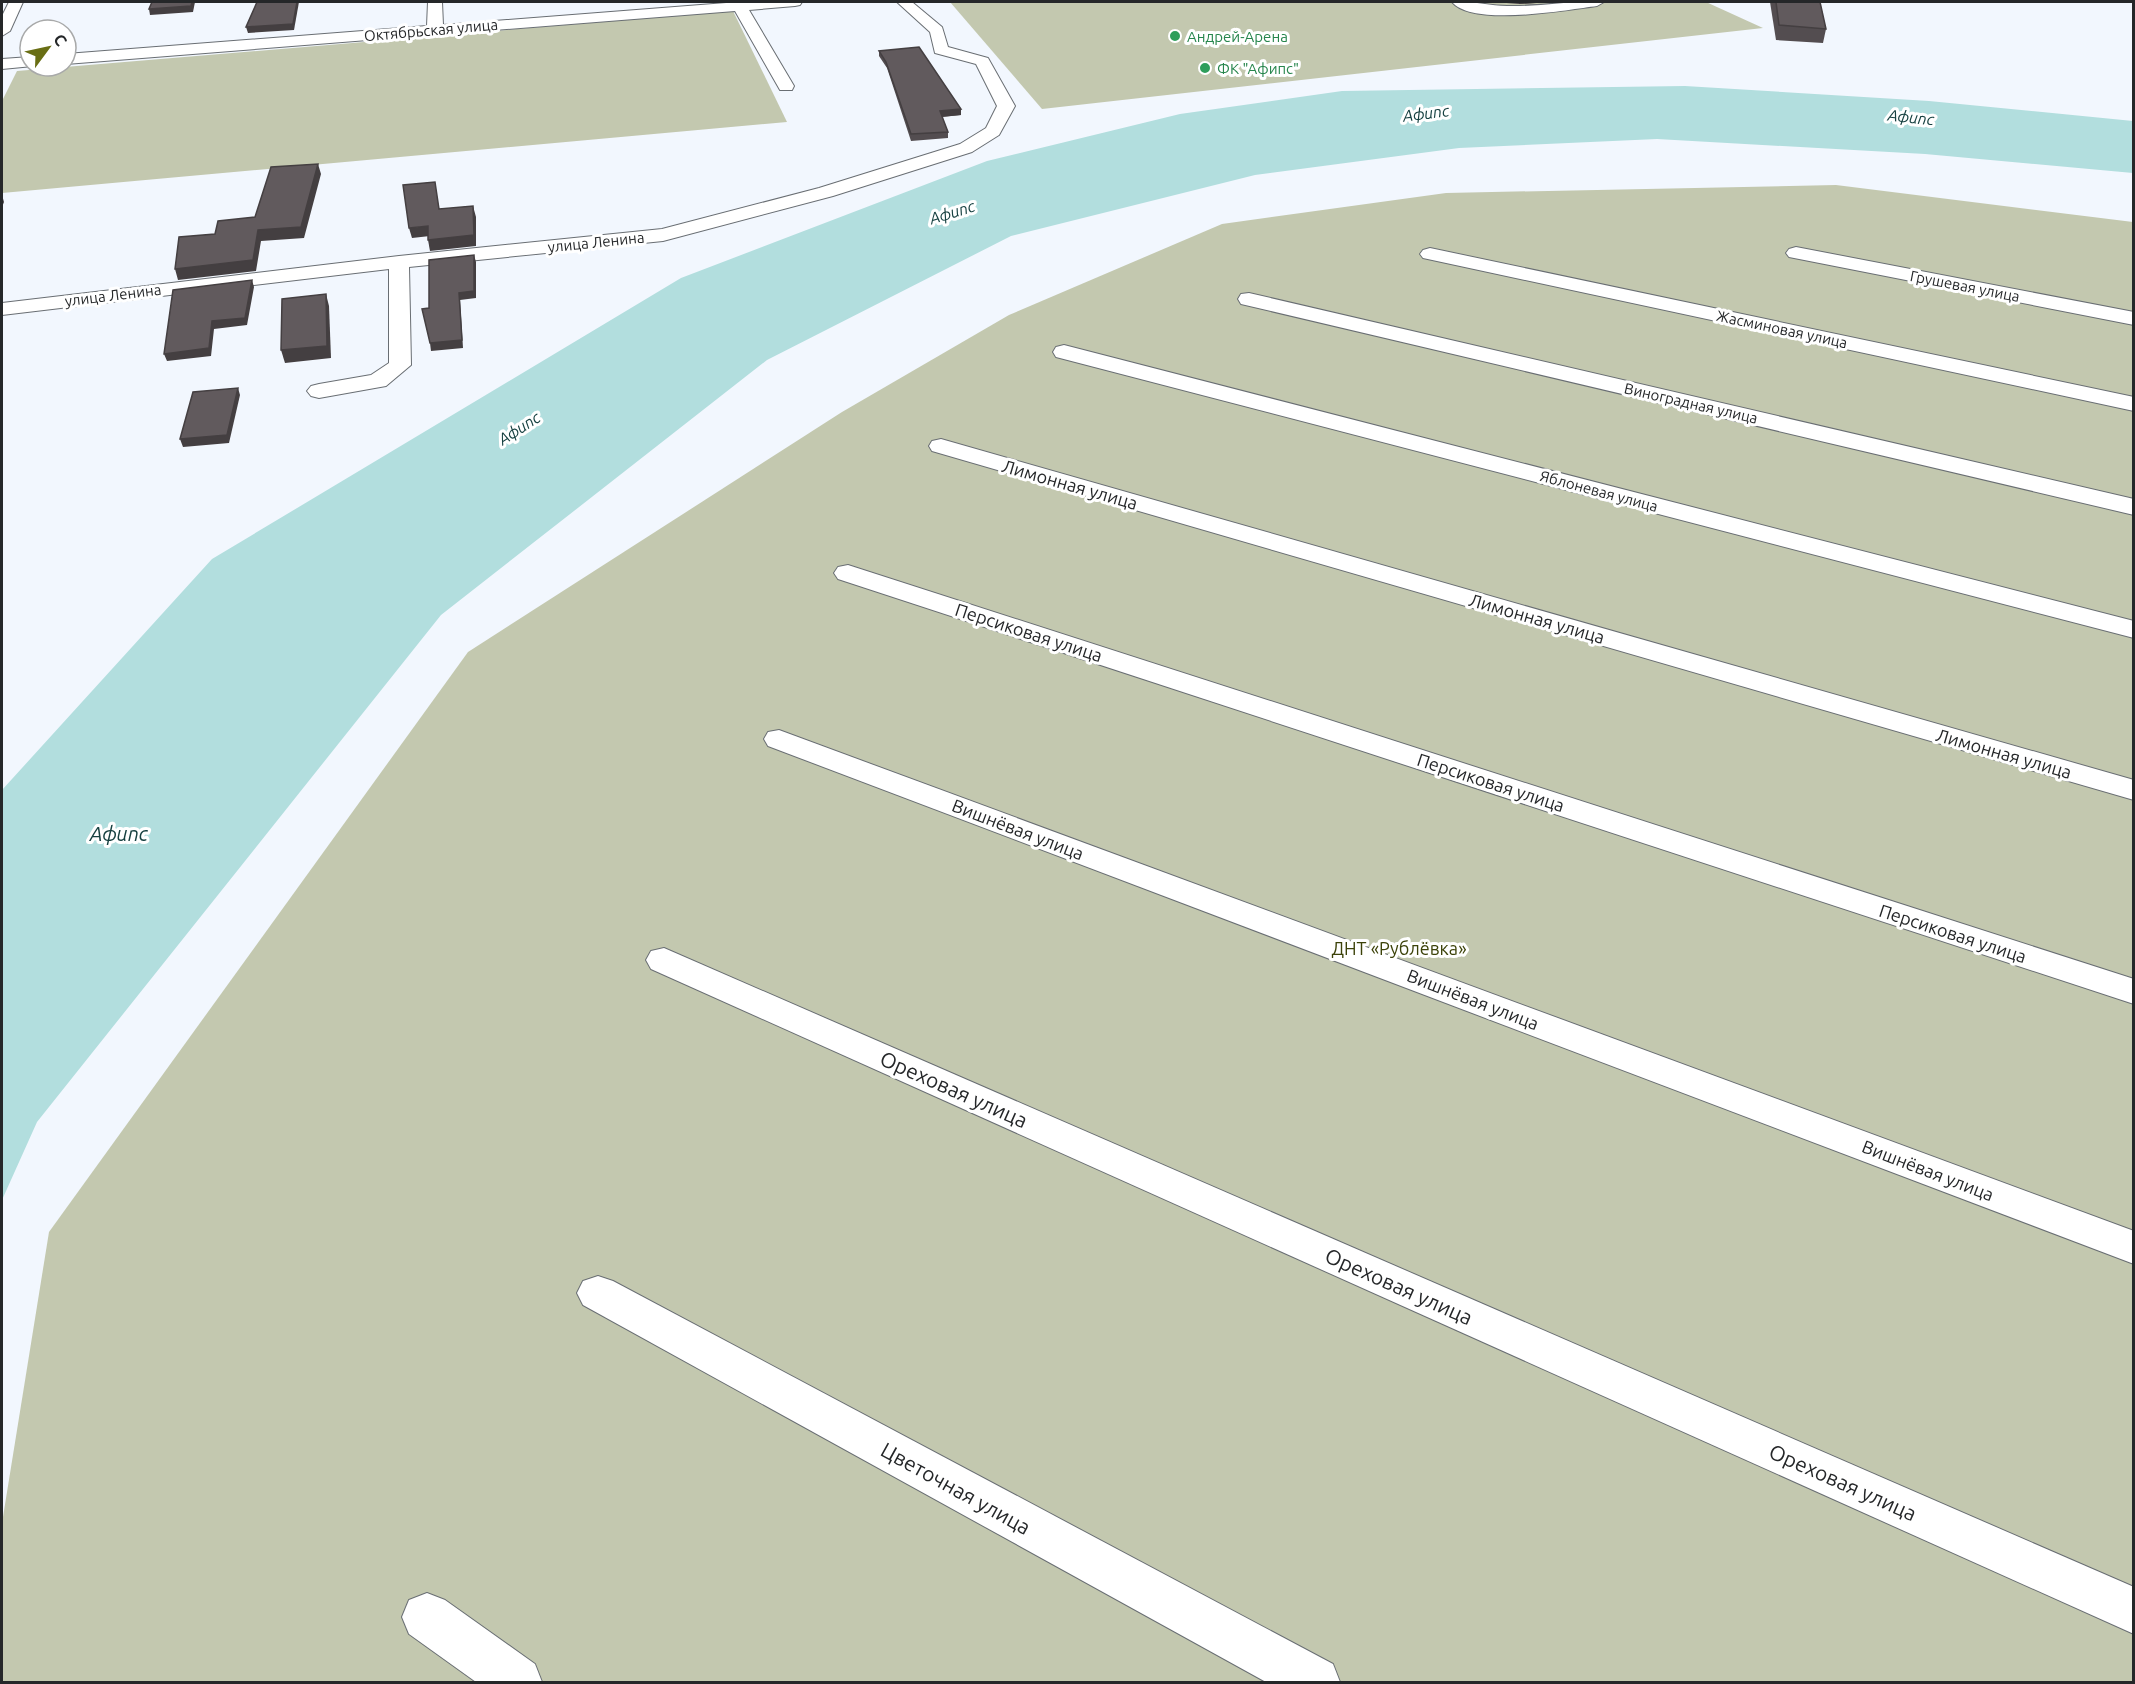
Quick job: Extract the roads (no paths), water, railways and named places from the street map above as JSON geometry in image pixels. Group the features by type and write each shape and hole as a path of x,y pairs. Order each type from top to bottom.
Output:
{"street":[{"path":"2,31 16,2"},
{"path":"435,2 435,30"},
{"name":"Октябрьская улица","path":"78,58 795,2"},
{"name":"улица Ленина","path":"2,309 399,262 663,235 826,192 966,148 993,131 1006,106 982,61 941,50 937,30 904,2"},
{"path":"1459,2 1469,7 1492,10 1522,10 1597,2"},
{"path":"739,6 786,86"},
{"path":"2,64 18,63"},
{"name":"Грушевая улица","path":"1796,253 2133,319"},
{"name":"Жасминовая улица","path":"1430,254 2133,404"},
{"path":"319,391 378,381 400,365 399,262"},
{"name":"Виноградная улица","path":"1249,299 2133,507"},
{"name":"Яблоневая улица","path":"1064,352 2133,630"},
{"name":"Лимонная улица","path":"941,446 2133,790"},
{"name":"Персиковая улица","path":"848,573 2133,992"},
{"name":"Вишнёвая улица","path":"779,739 2133,1248"},
{"name":"Ореховая улица","path":"664,960 2133,1611"},
{"name":"Цветочная улица","path":"598,1293 1315,1683"},
{"path":"427,1617 517,1683"}],"water":[{"name":"Афипс","path":"1685,86 1929,101 2133,121 2133,173 1925,154 1657,139 1459,148 1255,175 1011,236 767,360 441,615 37,1122 2,1200 2,790 212,559 681,278 987,161 1180,114 1342,91"}],"place":[{"name":"Андрей-Арена","path":"1175,36"},
{"name":"ФК \"Афипс\"","path":"1205,68"}],"park label":[{"name":"ДНТ «Рублёвка»","path":"1399,948"}]}
